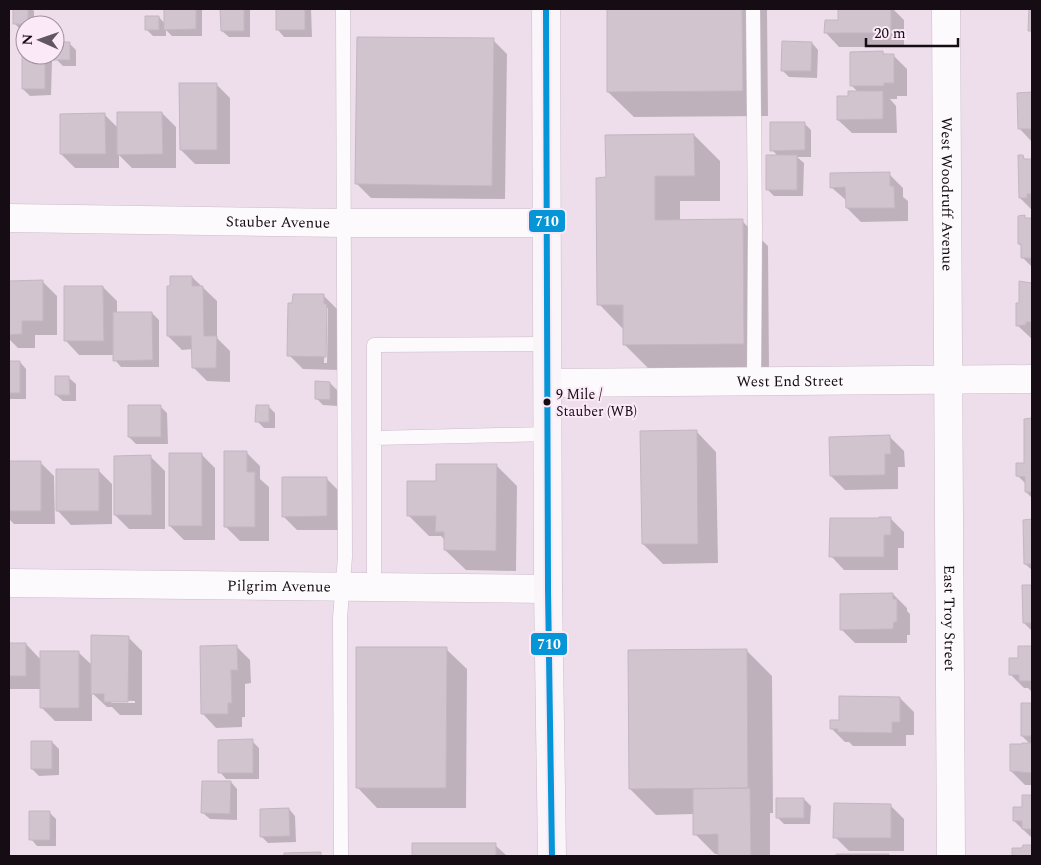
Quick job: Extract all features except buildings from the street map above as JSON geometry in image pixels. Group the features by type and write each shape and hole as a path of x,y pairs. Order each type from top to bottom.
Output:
{"main road":[{"path":"546,9 548,589 552,856"}],"street":[{"name":"West Woodruff Avenue","path":"946,9 949,380"},
{"name":"Stauber Avenue","path":"9,218 344,223 547,223"},
{"name":"West End Street","path":"548,383 1032,379"},
{"name":"East Troy Street","path":"949,380 951,856"},
{"name":"Pilgrim Avenue","path":"9,583 548,589"}],"lane":[{"path":"341,856 340,618 346,557 343,9"},
{"path":"754,9 754,382"},
{"path":"374,587 374,345 548,344"},
{"path":"374,438 548,434"}],"transit line":[{"name":"710","path":"546,9 548,589 552,856"}],"place":[{"name":"9 Mile / Stauber (WB)","path":"547,402"}]}
